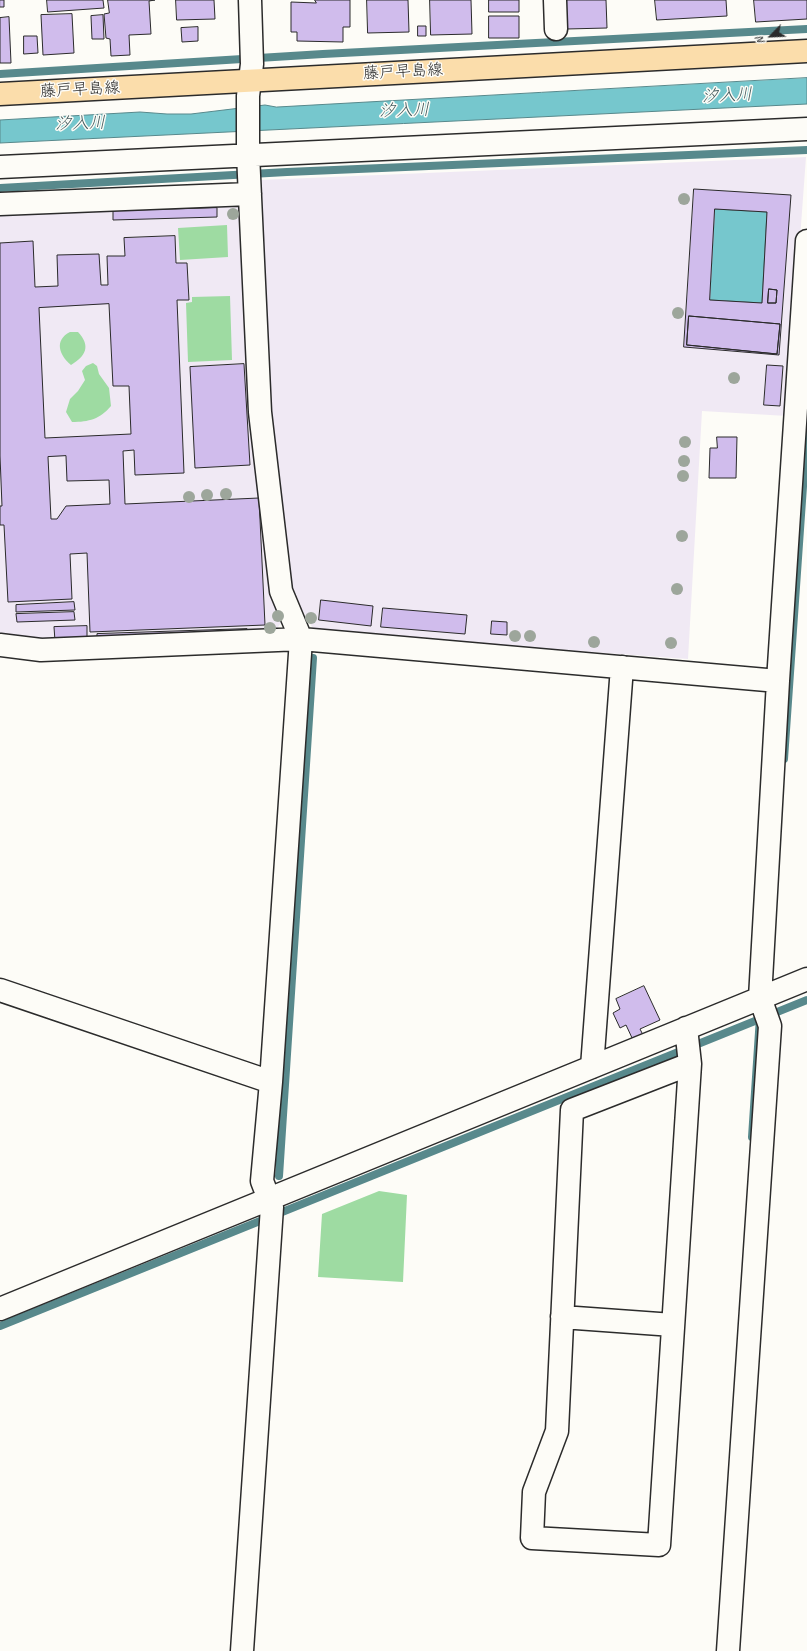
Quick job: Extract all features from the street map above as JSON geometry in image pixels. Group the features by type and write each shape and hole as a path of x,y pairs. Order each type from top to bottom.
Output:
{"main road":[{"name":"藤戸早島線","path":"0,94 250,73 807,51"}],"street":[{"path":"242,1651 271,1211 262,1181 271,1082 301,639 281,591 260,412 249,174 250,0"},
{"path":"555,0 556,29"},
{"path":"0,204 249,174 807,129"},
{"path":"0,167 249,174"},
{"path":"728,1651 765,1012 778,681 807,241"},
{"path":"0,645 41,650 301,639 778,681"},
{"path":"592,1067 622,667"},
{"path":"688,1047 659,1545 532,1538 534,1492 557,1431 572,1110 688,1047 765,1012 807,979"},
{"path":"0,990 271,1082"},
{"path":"0,1308 271,1211 592,1067 688,1047"},
{"path":"562,1317 673,1325"}],"shaded area":[{"path":"806,157 787,416 702,411 688,659 315,632 302,610 290,610 271,637 43,644 0,638 0,210 260,204 260,180"}],"green space":[{"path":"227,225 228,257 180,260 178,228"},
{"path":"230,296 232,360 188,362 186,303 192,302 192,297"},
{"path":"70,332 78,332 82,337 85,346 83,354 71,365 64,357 60,348 62,339"},
{"path":"93,363 97,366 99,374 109,388 111,406 103,414 94,419 72,422 66,412 70,399 78,391 85,380 82,371 86,366"},
{"path":"379,1191 407,1195 403,1282 318,1277 322,1214"}],"water":[{"name":"汐入川","path":"807,78 807,104 0,143 0,120 140,112 191,114 265,105 276,107"},
{"path":"715,209 767,212 762,303 710,300"}],"building":[{"path":"0,0 4,0 4,7 0,7"},
{"path":"47,0 103,0 104,8 48,12"},
{"path":"108,0 155,0 149,1 151,34 129,35 130,55 111,56 110,39 106,38 104,14 109,13"},
{"path":"176,0 214,0 215,19 177,20"},
{"path":"315,0 350,0 350,27 343,27 343,42 297,41 297,32 291,32 291,2 316,3"},
{"path":"367,0 408,0 409,32 368,33"},
{"path":"430,0 471,0 472,34 431,35"},
{"path":"489,0 519,0 519,12 489,12"},
{"path":"566,0 606,0 607,28 567,29"},
{"path":"655,0 726,0 727,16 657,20"},
{"path":"754,0 807,0 807,19 756,22"},
{"path":"72,14 74,53 43,55 41,15"},
{"path":"103,15 104,39 92,39 91,16"},
{"path":"489,16 519,16 519,38 489,38"},
{"path":"9,17 11,63 0,63 0,18"},
{"path":"418,26 426,26 426,36 418,36"},
{"path":"198,27 198,41 182,42 181,28"},
{"path":"24,36 37,36 38,53 24,54"},
{"path":"694,189 791,195 779,355 684,347","holes":["715,209 767,212 762,303 710,300","689,316 780,324 777,354 687,345"]},
{"path":"217,208 217,217 113,220 113,211"},
{"path":"175,236 176,263 187,263 189,300 177,300 184,473 135,475 134,450 123,451 125,504 259,498 265,625 90,632 87,553 70,554 72,599 8,602 4,525 0,525 0,506 2,506 0,456 0,243 33,241 35,287 58,286 57,255 99,254 101,285 108,285 107,256 125,256 124,238","holes":["109,304 113,386 129,386 131,434 45,438 39,308","66,456 67,481 109,480 110,504 66,506 57,519 51,519 48,457"]},
{"path":"769,289 777,290 776,303 768,303"},
{"path":"769,289 777,290 776,303 768,303"},
{"path":"689,316 780,324 777,354 687,345"},
{"path":"244,364 250,465 195,468 190,367"},
{"path":"767,365 783,366 780,406 764,405"},
{"path":"717,437 737,437 736,478 709,478 710,448 717,448"},
{"path":"321,600 373,606 371,626 319,620"},
{"path":"74,602 75,610 16,612 16,605"},
{"path":"383,608 467,615 465,634 381,627"},
{"path":"74,612 75,620 17,622 16,614"},
{"path":"492,621 507,622 507,635 491,634"},
{"path":"87,626 87,640 55,641 54,627"},
{"path":"247,629 247,635 97,641 97,634"},
{"path":"644,986 660,1020 640,1029 643,1035 633,1040 626,1025 620,1028 613,1013 620,1009 616,999"}],"waterway":[{"path":"0,74 323,54 807,29"},
{"path":"0,188 287,172 807,150"},
{"path":"784,759 807,429"},
{"path":"279,1176 313,658"},
{"path":"0,1326 807,1000"},
{"path":"752,1137 760,1017"}]}
